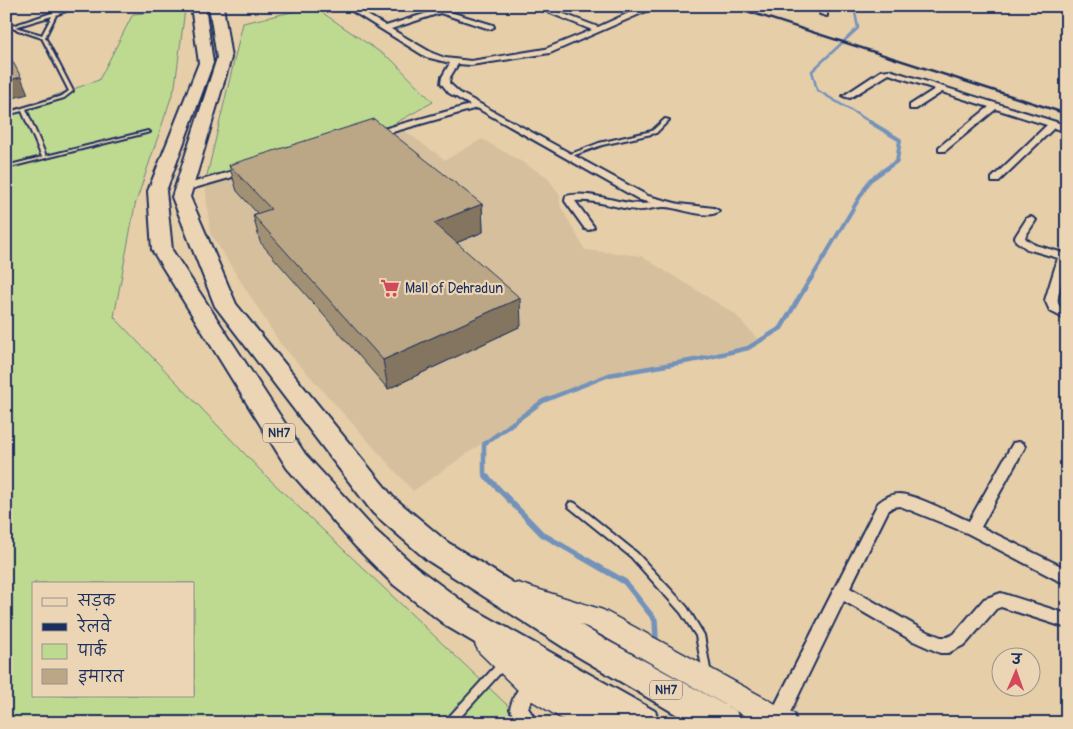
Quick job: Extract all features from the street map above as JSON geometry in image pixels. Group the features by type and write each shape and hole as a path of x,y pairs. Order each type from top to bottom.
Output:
{"highway":[{"name":"NH7","path":"202,9 224,58 181,197 226,306 383,504 436,551 588,646 724,723"},
{"name":"NH7","path":"202,9 206,63 157,191 162,250 296,461 364,538 405,576 459,616"},
{"path":"510,655 642,723"}],"street":[{"path":"347,6 428,55 455,62 490,61 547,51 570,43 597,29 647,9 648,6"},
{"path":"536,6 597,29"},
{"path":"384,29 440,11 490,27"},
{"path":"455,62 445,83 453,92 570,155 644,198 660,204 690,210 714,211"},
{"path":"847,96 886,72 1067,128"},
{"path":"913,107 941,89"},
{"path":"366,136 478,105"},
{"path":"942,149 995,106"},
{"path":"995,180 1053,124"},
{"path":"184,188 260,166"},
{"path":"589,227 570,201 570,198 583,198 645,207 660,204"},
{"path":"1031,220 1020,237 1021,241 1031,247 1067,257 1063,259 1051,300 1054,308 1067,316"},
{"path":"972,529 1018,447"},
{"path":"488,583 594,618 780,721 883,507 890,502 900,500 911,503 972,529 1063,576"},
{"path":"841,591 917,635 940,646 948,645 960,639 990,604 1000,600 1067,621"},
{"path":"459,616 510,655 533,687 595,723"},
{"path":"529,723 519,709 523,695 533,687"}],"lane":[{"path":"6,30 77,6"},
{"path":"43,37 55,14"},
{"path":"6,114 63,97 71,91 43,37 13,28"},
{"path":"24,110 44,156"},
{"path":"570,155 601,144 654,132 667,120"},
{"path":"6,167 44,156 148,132"},
{"path":"572,505 634,555 684,610 700,635 706,660 708,681"},
{"path":"449,723 510,655"}],"shaded area":[{"path":"402,129 445,160 482,139 546,176 560,195 560,205 585,250 641,256 735,314 759,341 725,353 609,375 543,401 413,491 280,343 210,233 205,184"}],"green space":[{"path":"314,7 393,61 433,102 392,125 205,184 243,23"},
{"path":"185,9 175,86 135,205 114,317 265,475 526,723 6,723 6,113 99,80 133,14"}],"building":[{"path":"6,49 21,77 6,81"},
{"name":"Mall of Dehradun","path":"374,119 482,204 434,223 520,298 383,360 253,215 271,209 229,165"}],"waterway":[{"path":"856,6 854,7 858,28 812,71 817,90 872,123"},
{"path":"811,279 870,180 897,161 900,140 870,122"},
{"path":"486,476 484,474 484,444 543,401 609,375 701,359 748,348 781,328 811,278"},
{"path":"486,476 542,534 625,582 655,620 656,639"}],"railway":[{"path":"731,6 1067,114"}],"place":[{"name":"Mall of Dehradun","path":"390,288"}]}
